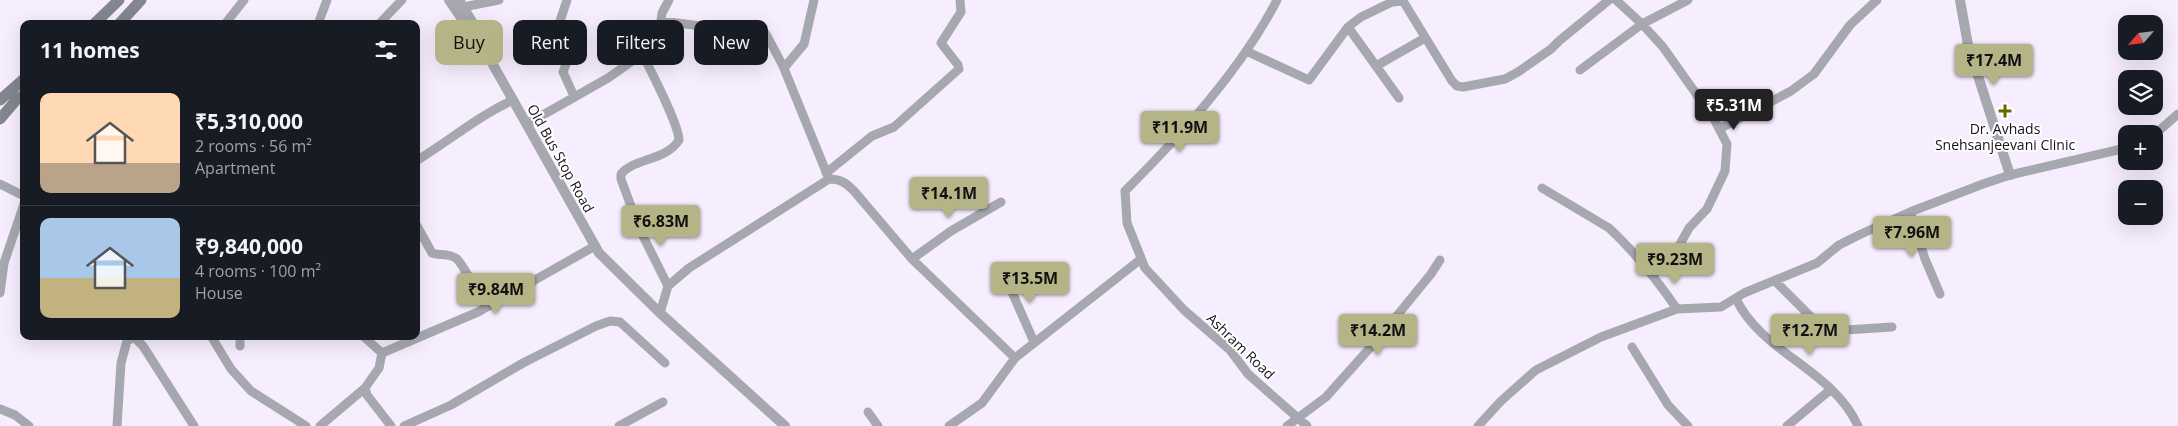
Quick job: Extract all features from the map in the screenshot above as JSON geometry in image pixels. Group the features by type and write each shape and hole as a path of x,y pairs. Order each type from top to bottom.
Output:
{"main road":[{"path":"98,20 118,0"},
{"path":"123,20 141,0"},
{"path":"0,100 20,82"},
{"path":"0,120 20,97"}],"street":[{"path":"228,20 244,0"},
{"path":"320,20 327,0"},
{"path":"383,20 402,0"},
{"name":"Old Bus Stop Road","path":"449,0 463,20"},
{"path":"461,4 499,0"},
{"path":"661,20 669,0"},
{"path":"784,68 804,44 814,0"},
{"path":"660,313 668,286 706,256 828,176 872,136 894,126 959,70 958,65 940,42 962,12 960,0"},
{"path":"1277,0 1257,37 1246,50 1309,80 1348,27 1361,17 1392,2 1403,1 1457,86 1505,79 1540,58 1609,0"},
{"path":"1616,0 1663,47 1719,129 1727,144 1725,171 1706,208 1689,228 1673,257 1653,275"},
{"path":"1580,70 1642,24 1688,0"},
{"path":"1719,129 1791,91 1814,74 1850,24 1877,0"},
{"path":"1960,0 1968,44 2010,175"},
{"path":"564,1 560,21 574,44 563,72 574,96"},
{"name":"Old Bus Stop Road","path":"461,4 471,20"},
{"path":"684,24 766,34 784,68 828,176 845,182 912,259 1015,358"},
{"path":"1348,27 1399,98"},
{"path":"1376,66 1425,38"},
{"name":"Ashram Road","path":"1246,50 1170,146 1125,191 1128,223 1145,268 1190,315 1230,350 1248,374 1307,426"},
{"name":"Old Bus Stop Road","path":"493,65 599,253 660,313 783,426"},
{"path":"527,124 608,78 626,65"},
{"path":"647,65 679,135 679,140 669,151 628,167 621,174 621,179 638,228 668,286"},
{"path":"420,158 456,136 489,111 513,100"},
{"path":"2163,127 2178,114"},
{"path":"1478,426 1501,401 1542,366 1601,337 1677,309 1721,307 1736,298 1817,263 1839,245 1853,238 1910,212 2010,175 2118,150"},
{"path":"0,184 20,194"},
{"path":"1542,188 1609,228 1653,275 1677,309"},
{"path":"912,259 951,231 1001,202"},
{"path":"1910,212 1925,259 1940,294"},
{"path":"0,293 4,263 20,216"},
{"path":"420,231 432,253 435,255 444,253 457,259 486,308"},
{"path":"420,337 486,308 595,246"},
{"path":"949,426 982,403 1015,358 1141,259"},
{"path":"1287,426 1326,398 1389,325 1431,274 1440,260"},
{"path":"1004,274 1034,342"},
{"path":"1775,281 1821,327 1830,331 1892,327"},
{"path":"1736,298 1743,313 1755,327 1767,339 1814,374 1841,401 1858,426"},
{"path":"404,426 451,405 523,363 596,326 610,321 620,322 664,363"},
{"path":"117,426 121,363 127,342 130,340"},
{"path":"137,340 143,346 194,426"},
{"path":"213,340 231,369 250,391 306,426"},
{"path":"368,340 382,353"},
{"path":"382,353 412,340"},
{"path":"1632,347 1668,405 1688,426"},
{"path":"320,426 365,388 379,368 382,353"},
{"path":"365,388 367,395 391,426"},
{"path":"1787,426 1830,390"},
{"path":"619,426 663,402"},
{"path":"0,409 15,415 29,426"},
{"path":"868,412 878,426"}],"place":[{"name":"Dr. Avhads Snehsanjeevani Clinic","path":"2005,111"}]}
